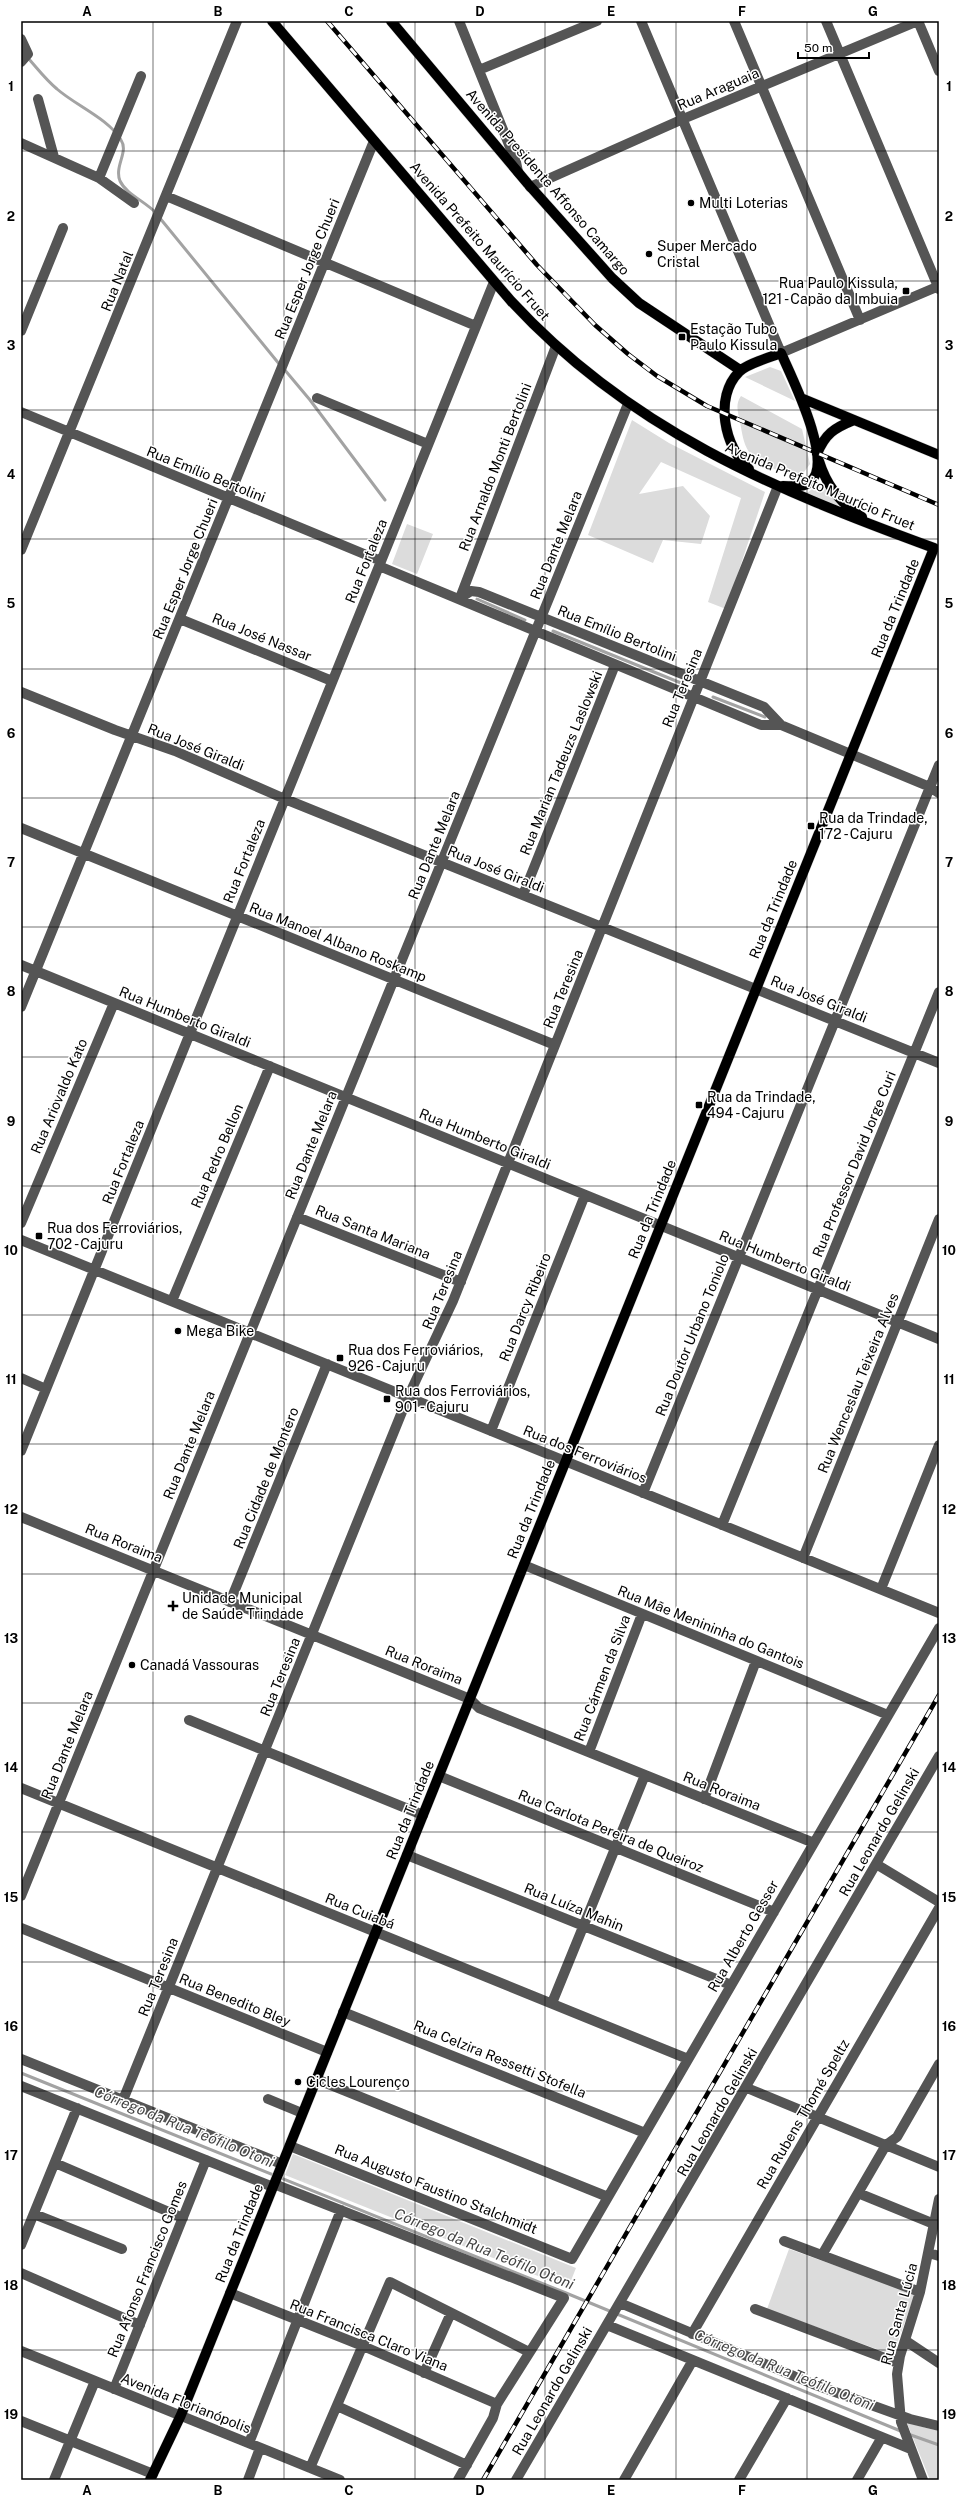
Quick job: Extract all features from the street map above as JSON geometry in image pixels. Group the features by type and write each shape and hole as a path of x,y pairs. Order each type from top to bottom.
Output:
{"main road":[{"name":"Avenida Prefeito Maurício Fruet","path":"272,21 494,282 556,346 628,404 697,447 760,478 881,528 937,549"},
{"name":"Avenida Presidente Affonso Camargo","path":"391,21 530,187 593,258 632,297 740,370"},
{"path":"760,478 741,462 735,453 726,421 728,390 740,370 781,353 810,418 817,454 827,480 836,494 858,514 881,528"},
{"path":"801,398 939,455"},
{"path":"778,486 799,487 810,482 817,471 817,454 826,435 835,428 854,420"},
{"name":"Rua da Trindade","path":"152,2477 181,2415 851,754 937,549"}],"street":[{"name":"Rua Natal","path":"21,550 237,21"},
{"path":"459,21 516,162 518,172"},
{"path":"479,70 597,21"},
{"path":"641,21 781,353 939,287 826,21"},
{"path":"734,21 860,320"},
{"path":"918,21 939,70"},
{"name":"Rua Araguaia","path":"530,187 683,119 918,21"},
{"path":"21,39 24,59"},
{"path":"99,178 141,76"},
{"path":"38,99 54,157"},
{"name":"Rua Esper Jorge Chueri","path":"21,1007 124,752 133,736 374,141"},
{"path":"21,143 99,178 134,203"},
{"path":"166,196 476,326"},
{"path":"21,331 63,228"},
{"name":"Rua Fortaleza","path":"21,1451 494,282"},
{"name":"Rua Arnaldo Monti Bertolini","path":"460,598 556,346"},
{"path":"317,398 428,444"},
{"name":"Rua Dante Melara","path":"21,1896 628,404"},
{"name":"Rua Emílio Bertolini","path":"21,412 229,498 460,598 472,606 761,725 781,725 851,754 935,785 939,793"},
{"name":"Rua Teresina","path":"123,2100 408,1397 437,1339 461,1282 778,486"},
{"name":"Rua Emílio Bertolini","path":"460,598 471,591 479,592 764,707 781,725"},
{"name":"Rua José Nassar","path":"180,619 332,681"},
{"name":"Rua Marian Tadeuzs Laslowski","path":"523,894 616,665"},
{"name":"Rua José Giraldi","path":"21,692 174,751 285,798 939,1063"},
{"name":"Rua Doutor Urbano Toniolo","path":"643,1493 835,1021 935,785 939,765"},
{"name":"Rua Manoel Albano Roskamp","path":"21,828 555,1045"},
{"name":"Rua Humberto Giraldi","path":"21,965 939,1339"},
{"name":"Rua Professor David Jorge Curi","path":"722,1524 939,992"},
{"name":"Rua Ariovaldo Kato","path":"21,1223 114,1003"},
{"name":"Rua Pedro Bellon","path":"172,1301 270,1066"},
{"name":"Rua Darcy Ribeiro","path":"491,1431 585,1195"},
{"name":"Rua Santa Mariana","path":"297,1217 461,1282"},
{"name":"Rua Wenceslau Teixeira Alves","path":"803,1558 939,1219"},
{"name":"Rua dos Ferroviários","path":"21,1240 939,1613"},
{"name":"Rua Cidade de Montero","path":"230,1602 327,1364"},
{"path":"21,1378 46,1388"},
{"path":"881,1589 939,1445"},
{"name":"Rua Roraima","path":"21,1517 470,1699 479,1708 814,1843"},
{"name":"Rua Mãe Menininha do Gantois","path":"524,1565 888,1715"},
{"name":"Rua Cármen da Silva","path":"589,1752 642,1614"},
{"name":"Rua Alberto Gesser","path":"572,2259 939,1628"},
{"path":"704,1799 756,1661"},
{"path":"189,1720 423,1815"},
{"name":"Rua Leonardo Gelinski","path":"516,2480 747,2088 939,1756"},
{"path":"552,2004 645,1775"},
{"name":"Rua Carlota Pereira de Queiroz","path":"438,1776 774,1912"},
{"name":"Rua Cuiabá","path":"21,1788 688,2059"},
{"name":"Rua Luíza Mahin","path":"407,1854 731,1985"},
{"path":"876,1864 939,1902"},
{"name":"Rua Rubens Thomé Speltz","path":"692,2334 939,1908"},
{"name":"Rua Benedito Bley","path":"21,1928 327,2052"},
{"name":"Rua Celzira Ressetti Stofella","path":"343,2012 645,2133"},
{"path":"21,2059 282,2164"},
{"path":"822,2255 886,2145 897,2137 939,2064"},
{"path":"316,2079 608,2197"},
{"path":"21,2086 206,2160 341,2210 564,2298 497,2404 493,2418 458,2480"},
{"path":"747,2088 939,2167"},
{"path":"268,2099 302,2113"},
{"path":"21,2245 77,2108"},
{"path":"897,2137 897,2142 903,2153"},
{"name":"Rua Augusto Faustino Stalchmidt","path":"290,2146 572,2259"},
{"name":"Rua Afonso Francisco Gomes","path":"114,2389 206,2160"},
{"path":"55,2163 183,2218"},
{"path":"858,2194 934,2224"},
{"name":"Rua Santa Lúcia","path":"923,2480 904,2433 899,2415 898,2363 920,2292 939,2199"},
{"path":"249,2443 341,2210"},
{"path":"34,2214 122,2249"},
{"path":"784,2241 920,2292"},
{"path":"929,2253 939,2256"},
{"path":"21,2273 140,2325"},
{"path":"310,2468 390,2282 529,2352"},
{"name":"Rua Francisca Claro Viana","path":"230,2294 363,2346 497,2404"},
{"path":"618,2306 692,2334 813,2384 899,2415 939,2426"},
{"path":"755,2308 898,2363"},
{"path":"424,2373 451,2313"},
{"path":"608,2323 693,2360 911,2449"},
{"path":"906,2341 939,2363"},
{"name":"Avenida Florianópolis","path":"21,2351 310,2468 325,2477 340,2480"},
{"path":"624,2480 693,2360"},
{"path":"54,2480 95,2381"},
{"path":"740,2480 787,2398"},
{"path":"337,2406 467,2465"},
{"path":"21,2421 152,2477"},
{"path":"857,2480 882,2437"},
{"path":"248,2480 260,2448"}],"shaded area":[{"path":"770,367 781,371 795,401 745,377"},
{"path":"741,396 802,429 810,464 801,476 781,471 766,465 753,457 749,452 744,441 738,412 738,402"},
{"path":"632,420 669,443 765,492 726,609 708,602 741,498 661,462 639,494 683,486 710,516 701,544 663,540 653,563 588,535"},
{"path":"816,486 825,488 841,509 807,493"},
{"path":"407,524 433,534 417,574 392,564"},
{"path":"293,2154 576,2268 568,2288 285,2175"},
{"path":"789,2249 915,2294 893,2355 767,2309"},
{"path":"907,2423 939,2431 939,2480 930,2480"}],"waterway":[{"path":"28,58 45,78 64,95 100,119 116,132 123,145 123,154 119,170 120,181 131,194 156,213"},
{"path":"159,217 280,365"},
{"path":"284,369 310,400 385,500"},
{"path":"477,599 525,620"},
{"path":"553,631 686,685"},
{"path":"713,697 765,717"},
{"name":"Córrego da Rua Teófilo Otoni","path":"21,2073 566,2293 903,2432"},
{"name":"Córrego da Rua Teófilo Otoni","path":"908,2434 939,2445"}],"railway":[{"path":"327,21 537,265 595,325 628,354 657,376 707,406 939,505"},
{"path":"483,2480 939,1695"}],"place":[{"name":"Multi Loterias","path":"691,203"},
{"name":"Super Mercado Cristal","path":"649,254"},
{"name":"Rua Paulo Kissula, 121 - Capão da Imbuia","path":"906,291"},
{"name":"Estação Tubo Paulo Kissula","path":"682,337"},
{"name":"Rua da Trindade, 172 - Cajuru","path":"811,826"},
{"name":"Rua da Trindade, 494 - Cajuru","path":"699,1105"},
{"name":"Rua dos Ferroviários, 702 - Cajuru","path":"39,1236"},
{"name":"Mega Bike","path":"178,1331"},
{"name":"Rua dos Ferroviários, 926 - Cajuru","path":"340,1358"},
{"name":"Rua dos Ferroviários, 901 - Cajuru","path":"387,1399"},
{"name":"Unidade Municipal de Saúde Trindade","path":"173,1606"},
{"name":"Canadá Vassouras","path":"132,1665"},
{"name":"Cicles Lourenço","path":"298,2082"}]}
